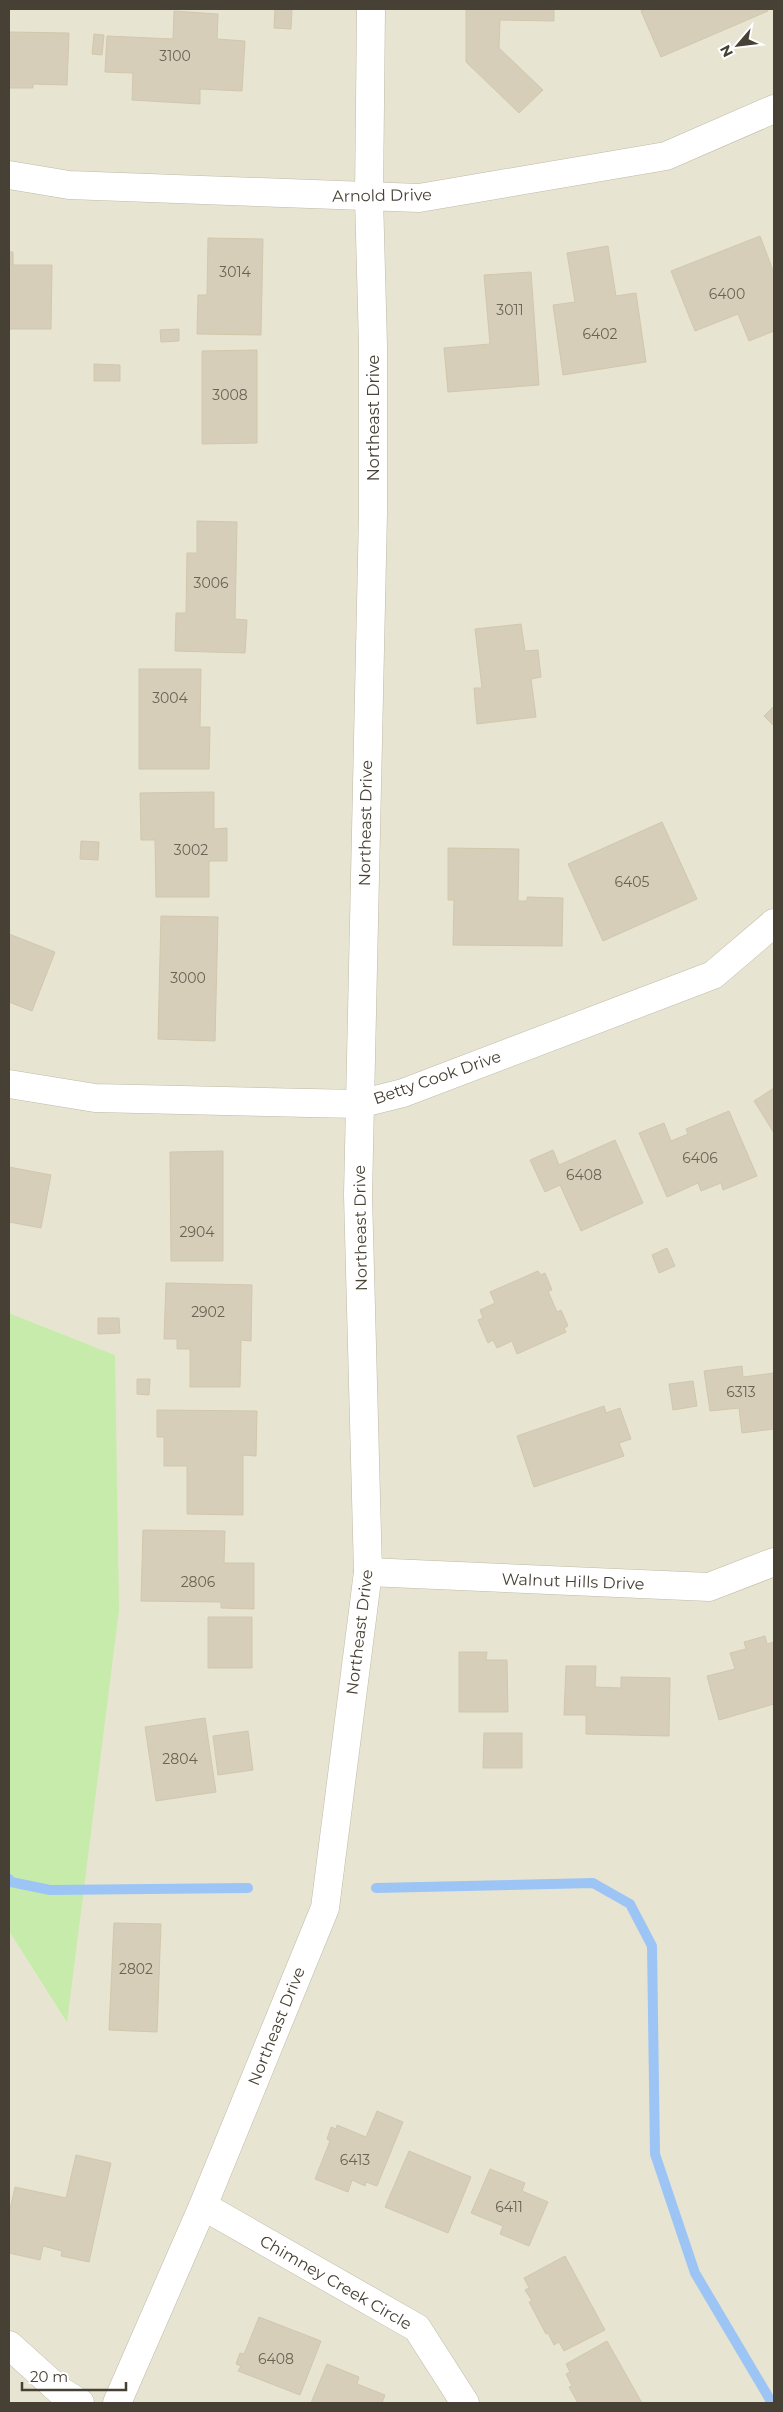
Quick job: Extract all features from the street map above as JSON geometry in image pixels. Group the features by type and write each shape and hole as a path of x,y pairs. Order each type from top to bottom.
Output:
{"street":[{"name":"Northeast Drive","path":"117,2403 203,2206 324,1908 368,1572 358,1195 373,513 373,346 369,197 371,9"},
{"name":"Arnold Drive","path":"9,175 69,185 419,198 666,156 774,109"},
{"name":"Betty Cook Drive","path":"9,1084 96,1098 359,1104 402,1093 713,975 774,923"},
{"name":"Walnut Hills Drive","path":"368,1572 709,1587 774,1562"},
{"name":"Chimney Creek Circle","path":"203,2206 417,2328 465,2403"},
{"path":"9,2344 59,2390 80,2403"}],"shaded area":[{"path":"9,9 774,9 774,2403 9,2403 9,1931 66,2022 115,1355 9,1313"}],"green space":[{"path":"9,1313 115,1355 119,1610 67,2023 9,1931"}],"building":[{"path":"275,9 292,9 291,29 274,28"},
{"path":"466,9 554,9 554,21 500,20 499,48 543,90 519,113 466,62"},
{"path":"646,9 767,9 768,11 661,57 641,11"},
{"path":"174,11 218,14 217,39 245,41 242,91 200,89 200,104 132,100 133,73 105,72 107,36 173,39"},
{"path":"9,32 69,33 67,85 33,84 33,88 9,88"},
{"path":"94,34 104,35 102,55 92,54"},
{"path":"760,236 774,273 774,331 749,341 738,314 695,331 671,271"},
{"path":"208,238 263,239 261,335 197,334 198,295 207,295"},
{"path":"608,246 616,296 636,293 646,362 563,375 553,305 575,302 567,253"},
{"path":"9,252 13,252 13,265 52,265 51,329 9,329"},
{"path":"531,272 539,385 448,392 444,348 490,344 484,275"},
{"path":"179,329 179,341 161,342 160,330"},
{"path":"257,350 257,443 202,444 202,351"},
{"path":"94,364 120,365 120,381 94,381"},
{"path":"197,521 237,522 235,619 247,620 245,653 175,651 176,613 186,613 187,553 197,553"},
{"path":"521,624 525,651 538,650 541,677 531,679 536,717 477,724 474,688 482,688 475,629"},
{"path":"139,669 201,669 200,727 210,727 209,769 139,769"},
{"path":"774,706 774,726 764,716"},
{"path":"214,792 214,829 227,828 227,861 209,861 209,897 156,897 155,840 141,840 140,793"},
{"path":"662,822 697,899 603,941 568,864"},
{"path":"81,841 99,842 98,860 80,859"},
{"path":"448,848 519,849 518,901 527,901 527,897 563,898 562,946 453,945 454,900 448,900"},
{"path":"161,916 218,917 215,1041 158,1039"},
{"path":"9,934 55,952 32,1011 9,1002"},
{"path":"774,1088 774,1133 754,1101"},
{"path":"729,1111 757,1176 723,1190 721,1183 701,1191 698,1183 667,1197 639,1133 664,1123 671,1141 688,1134 686,1129"},
{"path":"615,1140 643,1203 581,1231 560,1185 545,1192 530,1160 553,1150 559,1165"},
{"path":"223,1151 223,1261 171,1261 170,1152"},
{"path":"9,1167 51,1175 41,1228 9,1222"},
{"path":"667,1248 675,1266 659,1273 652,1255"},
{"path":"538,1271 541,1275 545,1273 552,1290 548,1291 557,1312 561,1310 568,1326 564,1328 566,1332 517,1354 512,1341 497,1348 493,1340 488,1343 478,1320 483,1318 480,1310 495,1303 490,1292"},
{"path":"166,1283 252,1285 251,1341 241,1340 240,1387 190,1387 190,1349 177,1349 177,1339 164,1339"},
{"path":"98,1318 119,1318 120,1333 98,1334"},
{"path":"742,1366 743,1377 774,1373 774,1429 742,1433 739,1408 710,1411 704,1371"},
{"path":"137,1379 150,1379 149,1395 137,1394"},
{"path":"693,1381 697,1406 673,1410 669,1384"},
{"path":"604,1406 606,1413 620,1408 631,1439 619,1443 624,1456 534,1487 517,1436"},
{"path":"157,1410 257,1411 256,1456 243,1455 243,1515 187,1514 187,1466 164,1466 164,1437 157,1437"},
{"path":"143,1530 225,1531 224,1563 254,1563 254,1609 221,1608 221,1602 141,1601"},
{"path":"208,1617 252,1617 252,1668 208,1668"},
{"path":"765,1636 767,1644 774,1642 774,1704 719,1720 707,1676 735,1669 730,1653 746,1649 744,1642"},
{"path":"459,1652 487,1652 486,1660 507,1660 508,1712 459,1712"},
{"path":"566,1666 596,1666 595,1687 621,1688 621,1677 670,1678 669,1736 586,1734 586,1715 564,1715"},
{"path":"205,1718 216,1792 156,1801 145,1727"},
{"path":"248,1731 253,1770 218,1775 213,1736"},
{"path":"484,1733 522,1733 522,1768 483,1768"},
{"path":"114,1923 161,1924 157,2032 109,2030"},
{"path":"377,2111 403,2122 377,2186 366,2182 365,2186 352,2180 348,2192 315,2179 330,2141 327,2139 331,2127 336,2129 337,2125 366,2137"},
{"path":"409,2151 471,2177 448,2233 385,2207"},
{"path":"76,2155 111,2163 89,2262 61,2256 62,2251 43,2246 40,2260 9,2253 9,2214 15,2187 66,2198"},
{"path":"490,2169 525,2183 522,2191 548,2202 529,2246 500,2234 503,2226 471,2213"},
{"path":"565,2256 605,2330 564,2351 559,2342 554,2345 548,2333 546,2334 529,2302 532,2301 525,2290 529,2288 524,2278"},
{"path":"259,2317 321,2341 300,2395 238,2371 241,2366 236,2364 240,2353 244,2354"},
{"path":"607,2341 642,2403 578,2403 569,2387 572,2386 566,2374 570,2372 566,2364"},
{"path":"327,2364 359,2377 357,2384 385,2395 382,2403 311,2403"}],"waterway":[{"path":"9,1879 11,1882 50,1890 248,1888"},
{"path":"376,1888 593,1883 630,1904 652,1946 655,2154 695,2273 772,2403"}]}
